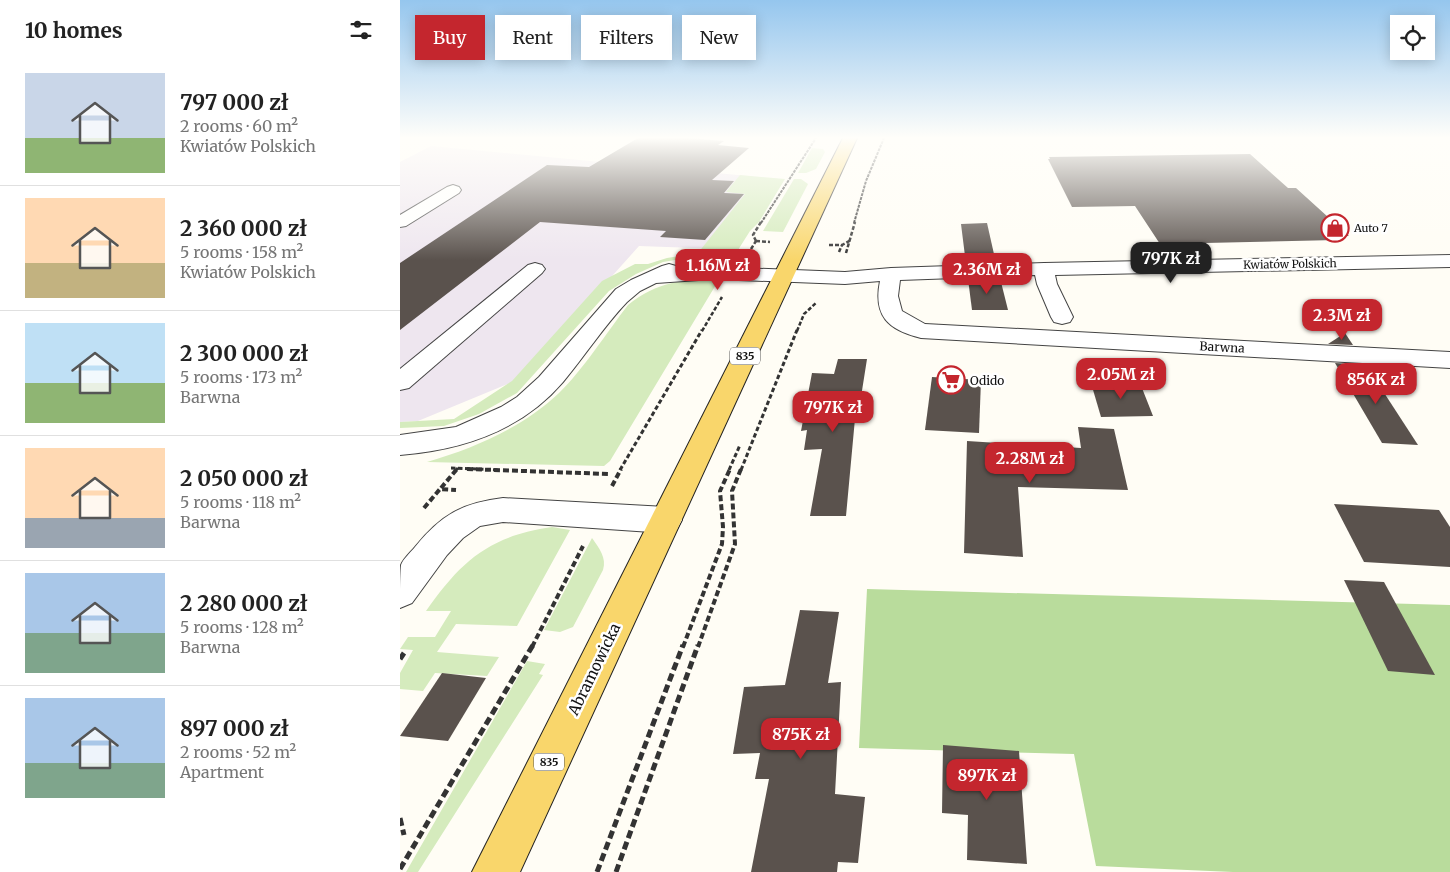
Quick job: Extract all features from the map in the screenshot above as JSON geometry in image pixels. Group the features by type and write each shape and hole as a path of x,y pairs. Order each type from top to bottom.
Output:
{"main road":[{"name":"835","path":"786,269 830,179"},
{"name":"Abramowicka","path":"496,872 786,269"}],"street":[{"path":"400,222 453,190"},
{"name":"Kwiatów Polskich","path":"400,445 425,443 467,433 496,421 522,406 550,380 615,302 634,286 653,277 786,269 846,278 891,274 1044,269 1450,261"},
{"path":"400,382 535,269"},
{"path":"1044,269 1047,284 1062,316"},
{"name":"Barwna","path":"891,274 886,299 888,307 898,321 921,331 1450,360"},
{"path":"400,592 457,524 486,512 503,510 666,520"}],"path":[{"path":"756,241 753,235 790,179"},
{"path":"842,245 851,240 867,179"},
{"path":"400,869 533,645 623,464 727,288"},
{"path":"616,872 735,544 732,491 804,314 822,300"},
{"path":"597,872 722,544 723,527 720,490 743,437"},
{"path":"448,468 609,474"},
{"path":"440,489 458,468"},
{"path":"400,659 404,653"},
{"path":"400,818 404,835"}],"shaded area":[{"path":"400,179 779,179 723,249 639,246 520,379 418,421 400,422"}],"green space":[{"path":"737,179 785,179 759,222 750,231 738,250 725,252 724,255 705,255 663,262 636,274 609,291 517,393 479,414 444,426 400,428 400,422 454,419 512,381 602,281 635,264 648,264 667,258 698,253 745,194 726,192"},
{"path":"794,179 801,179 808,184 783,232 763,231"},
{"path":"720,278 610,461 604,466 427,462 497,435 529,417 545,405 568,384 628,305 639,297 660,286 671,283"},
{"path":"552,527 570,530 517,626 456,624 437,652 499,657 487,676 435,673 423,691 400,689 400,673 413,650 400,649 408,637 435,637 451,611 426,611 452,578 478,554 494,544 530,531"},
{"path":"592,538 603,557 603,570 573,627 560,632 544,630"},
{"path":"867,589 1450,605 1450,872 1233,872 1096,866 1074,754 859,748"},
{"path":"527,661 545,664 539,674 543,675 418,872 406,872"}],"building":[{"path":"526,179 714,179 712,180 734,181 724,193 744,194 705,240 660,237 666,231 540,222 400,330 400,263"},
{"path":"1058,179 1278,179 1288,188 1296,188 1349,236 1333,236 1336,240 1160,244 1135,206 1072,207"},
{"path":"987,223 996,263 966,264 961,224"},
{"path":"1000,278 1008,310 972,310 968,279"},
{"path":"1345,333 1353,345 1328,344"},
{"path":"838,359 867,359 861,397 857,397 846,516 810,516 822,449 804,450 807,430 801,431 812,373 834,374"},
{"path":"1335,363 1366,365 1418,445 1382,443"},
{"path":"932,377 981,380 979,433 925,430"},
{"path":"1091,383 1140,383 1153,416 1101,417"},
{"path":"1078,427 1114,429 1128,490 1018,487 1023,557 964,553 967,441 1081,448"},
{"path":"1334,504 1439,510 1450,527 1450,567 1364,562"},
{"path":"1344,580 1384,582 1435,675 1388,671"},
{"path":"800,610 839,612 828,683 841,682 835,794 865,797 858,863 838,862 837,872 751,872 769,779 755,779 760,753 733,754 744,687 785,685"},
{"path":"442,673 486,678 448,741 400,736"},
{"path":"943,745 1019,751 1027,864 967,860 968,815 942,813"}],"place":[{"name":"Auto 7","path":"1335,228"},
{"name":"Odido","path":"951,380"}]}
